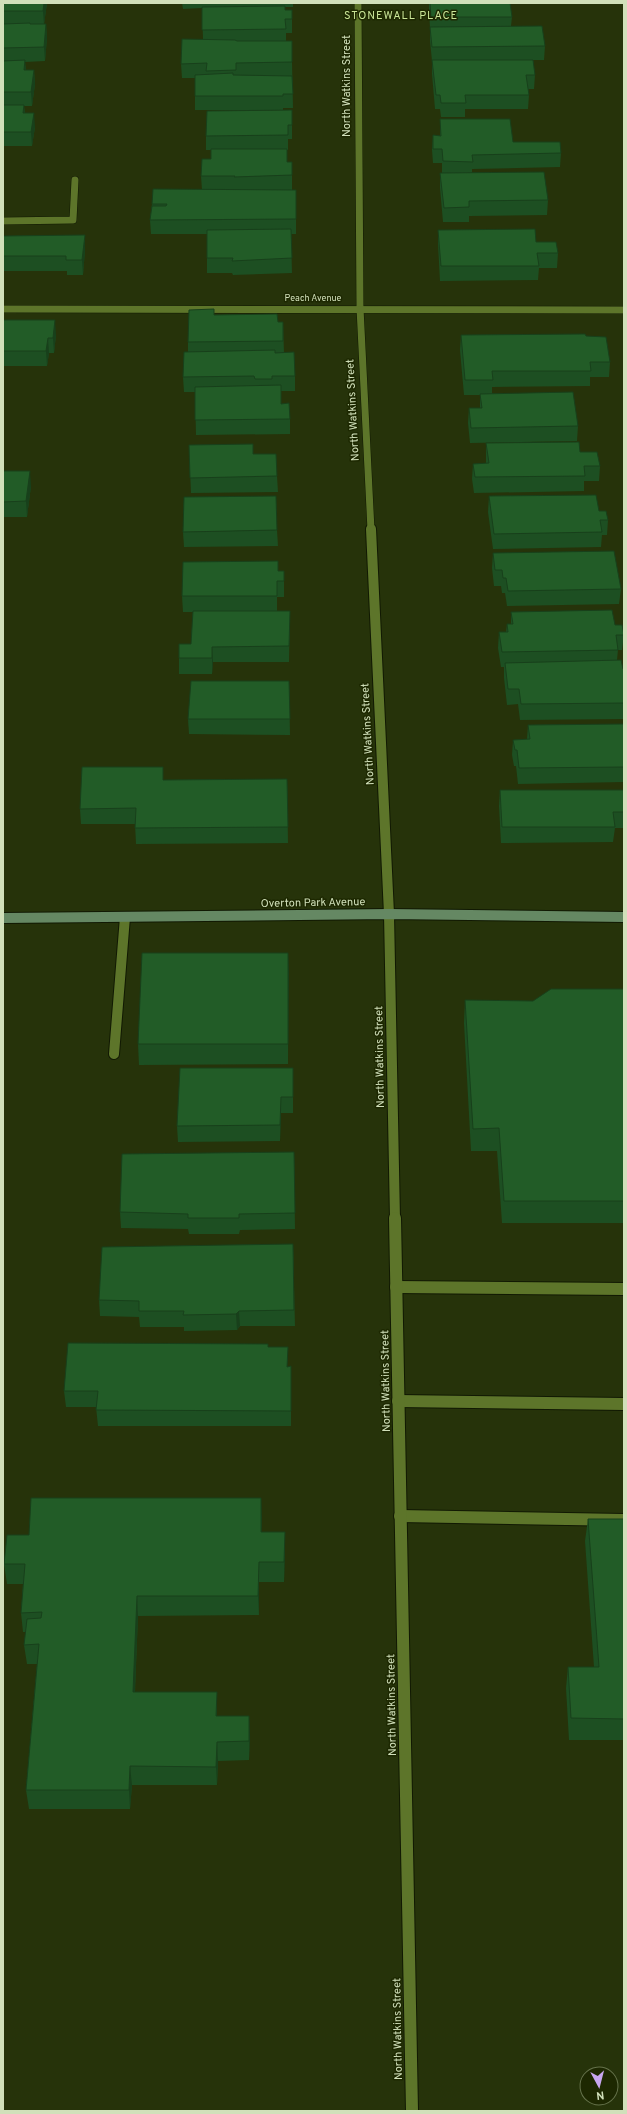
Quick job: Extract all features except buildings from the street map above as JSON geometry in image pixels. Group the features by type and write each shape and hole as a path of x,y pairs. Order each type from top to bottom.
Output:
{"street":[{"name":"North Watkins Street","path":"358,3 360,308 389,914 412,2111"},
{"path":"3,221 73,220 75,180"},
{"name":"Peach Avenue","path":"3,308 624,310"},
{"name":"Overton Park Avenue","path":"3,918 389,914 624,917"},
{"path":"114,1054 125,917"},
{"path":"396,1287 624,1289"},
{"path":"398,1401 624,1404"},
{"path":"400,1516 624,1520"}],"district":[{"name":"STONEWALL PLACE","path":"401,16"}]}
